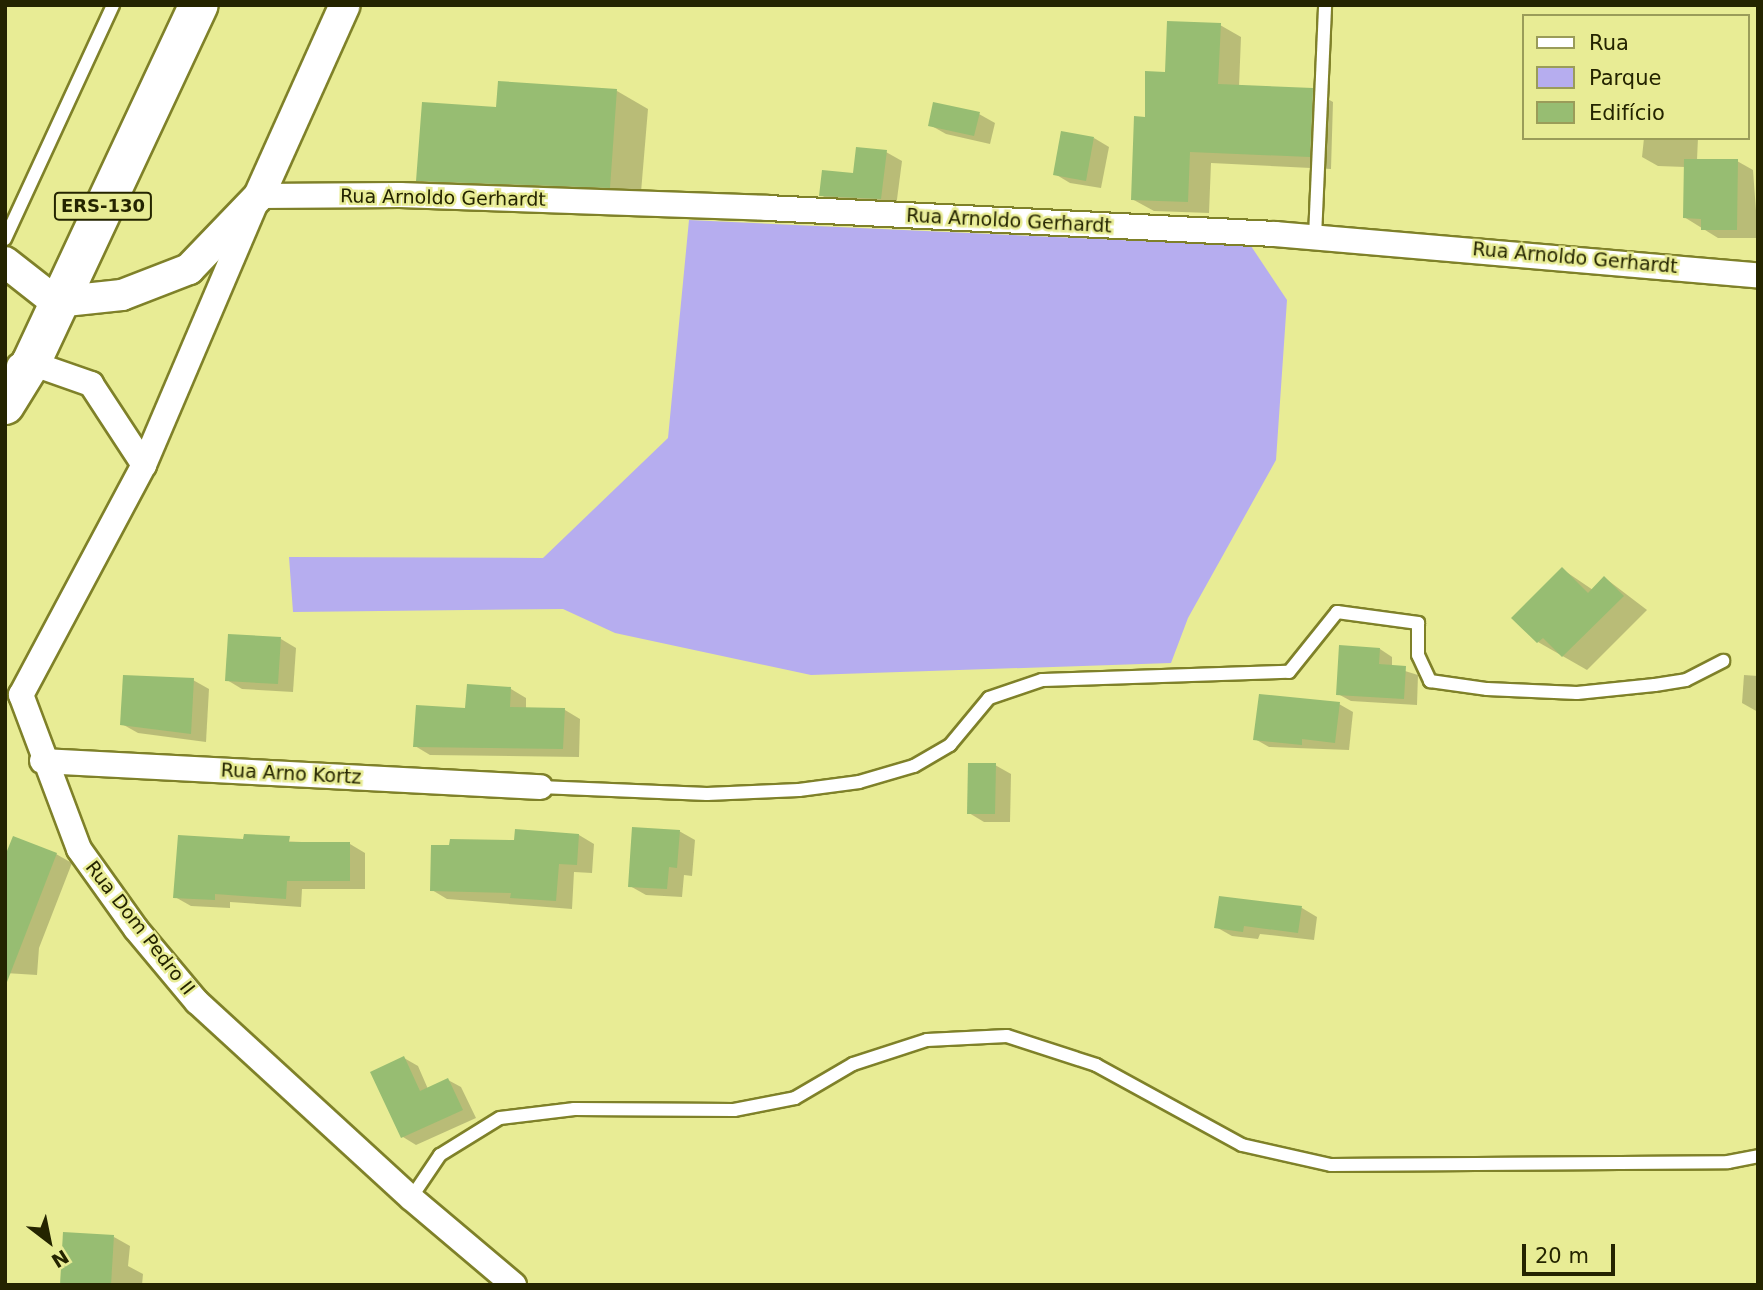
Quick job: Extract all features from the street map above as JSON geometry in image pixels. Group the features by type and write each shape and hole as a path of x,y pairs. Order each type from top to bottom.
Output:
{"main road":[{"name":"ERS-130","path":"5,405 18,367 56,302 199,5"}],"street":[{"path":"5,262 56,302 122,295 189,269 259,196 345,5"},
{"name":"Rua Arnoldo Gerhardt","path":"259,196 400,195 767,208 1315,237 1758,275"},
{"name":"Rua Dom Pedro II","path":"259,196 144,464 21,695 42,761 79,849 135,929 188,992 411,1198 514,1285"},
{"path":"18,367 91,384 144,464"},
{"name":"Rua Arno Kortz","path":"42,761 540,787"}],"lane":[{"path":"5,239 113,5"},
{"path":"1315,237 1325,5"},
{"path":"540,787 707,794 799,790 859,782 914,766 950,745 989,698 1042,680 1289,671 1337,612 1418,623 1418,655 1430,681 1486,689 1577,692 1655,685 1686,680 1723,661"},
{"path":"411,1198 440,1155 500,1118 574,1108 734,1110 794,1098 853,1064 927,1040 1007,1036 1096,1065 1242,1145 1331,1165 1728,1162 1758,1156"}],"green space":[{"path":"689,220 1251,246 1287,300 1276,460 1188,618 1171,663 811,675 615,633 563,609 293,612 289,557 543,558 668,438"}],"building":[{"path":"1167,21 1221,23 1218,84 1313,88 1310,157 1190,152 1188,202 1131,200 1134,116 1145,117 1145,71 1165,72"},
{"path":"498,81 617,89 610,188 416,181 422,102 496,107"},
{"path":"933,102 980,112 974,136 928,126"},
{"path":"1061,131 1094,137 1086,181 1053,175"},
{"path":"856,147 887,150 881,199 819,196 822,170 853,173"},
{"path":"1684,159 1738,159 1737,230 1701,230 1701,219 1683,218"},
{"path":"1562,567 1588,593 1604,576 1624,596 1562,657 1543,638 1537,643 1511,618"},
{"path":"228,634 281,637 278,684 225,681"},
{"path":"1339,645 1380,648 1379,664 1406,666 1404,699 1336,695"},
{"path":"123,675 194,678 191,734 120,725"},
{"path":"467,684 511,687 510,707 565,708 563,749 413,747 416,705 465,708"},
{"path":"1259,694 1340,702 1335,743 1302,739 1302,745 1253,740"},
{"path":"968,763 996,763 995,814 967,814"},
{"path":"632,827 680,830 677,868 669,867 667,889 628,887"},
{"path":"515,829 579,834 577,865 559,864 556,901 510,898 511,893 430,891 431,845 449,845 450,839 514,840"},
{"path":"244,834 290,836 289,842 350,842 350,881 287,881 286,899 215,894 215,900 173,898 178,835 243,839"},
{"path":"13,836 57,853 7,982 5,856"},
{"path":"1219,896 1302,906 1298,933 1244,926 1243,932 1214,928"},
{"path":"404,1056 420,1091 448,1078 463,1110 401,1138 370,1072"},
{"path":"63,1232 114,1235 111,1285 60,1285"}]}
